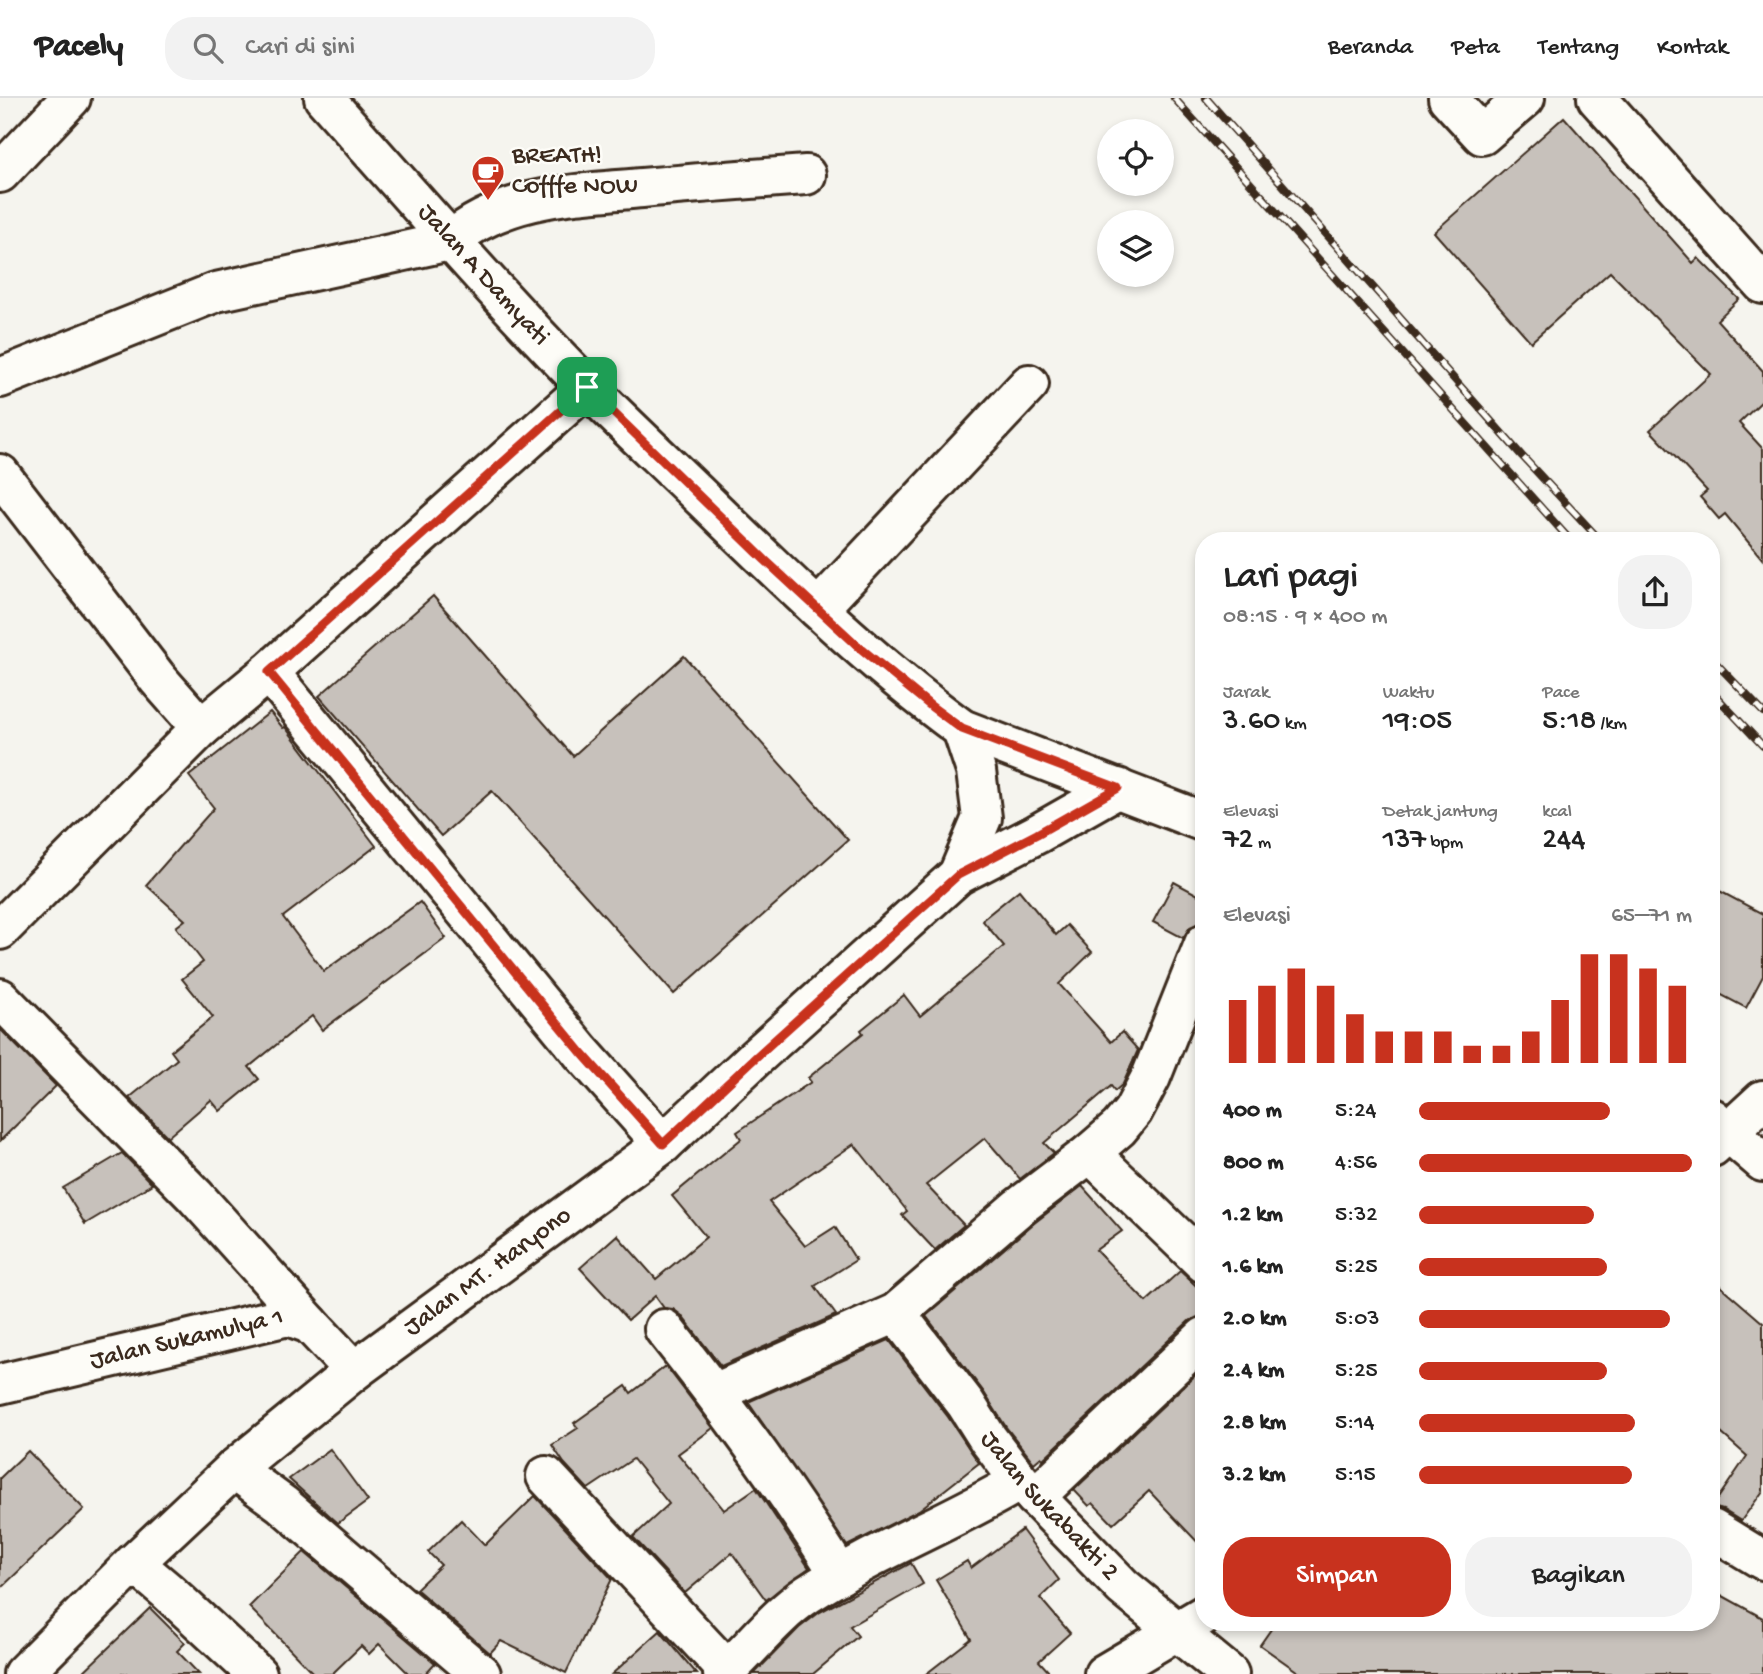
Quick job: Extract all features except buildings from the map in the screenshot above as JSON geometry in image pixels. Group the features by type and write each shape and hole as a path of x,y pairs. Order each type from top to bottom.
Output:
{"street":[{"path":"0,173 71,98"},
{"name":"Jalan A Damyati","path":"324,98 450,241 587,387 859,647 962,729 1195,818"},
{"path":"1448,98 1482,135 1525,98"},
{"path":"1597,98 1763,284"},
{"path":"0,378 216,292 450,241 479,219 527,201 565,195 806,175"},
{"path":"818,609 1029,384"},
{"path":"0,930 201,728 269,672 587,387"},
{"path":"0,474 158,679 201,728"},
{"path":"269,672 581,1052 663,1144"},
{"name":"Jalan MT. Haryono","path":"958,875 982,818 976,771 962,729"},
{"name":"Jalan MT. Haryono","path":"23,1674 134,1563 234,1469 354,1371 663,1144 958,875 1118,788"},
{"path":"715,1393 897,1313 1019,1207 1119,1128 1141,1097 1195,977"},
{"path":"0,998 195,1195 310,1324"},
{"path":"1720,1129 1763,1100"},
{"path":"1720,1135 1763,1162"},
{"path":"1090,1153 1195,1254"},
{"name":"Jalan Sukabakti 2","path":"897,1313 966,1404 988,1439 1028,1489 1123,1587 1190,1622"},
{"name":"Jalan Sukamulya 1","path":"0,1384 288,1316 310,1324 354,1371"},
{"path":"663,1329 715,1393 814,1533 839,1576"},
{"path":"546,1476 725,1672 774,1621 807,1595 839,1576 985,1503 1028,1489 1195,1345"},
{"path":"234,1469 282,1504 481,1674"},
{"path":"1720,1534 1763,1560"},
{"path":"134,1563 257,1674"},
{"path":"1104,1674 1190,1622"},
{"name":"Jalan Sukabakti 2","path":"1197,1631 1229,1674"}],"railway":[{"path":"1174,98 1563,532"},
{"path":"1206,98 1522,456 1593,532"},
{"path":"1720,667 1763,712"},
{"path":"1720,700 1763,746"}],"place":[{"name":"BREATH! Cofffe NOW","path":"488,202"}],"route":[{"path":"587,387 765,560 859,647 932,707 962,729 1118,788 958,875 663,1144 581,1052 269,672 587,387"}]}
